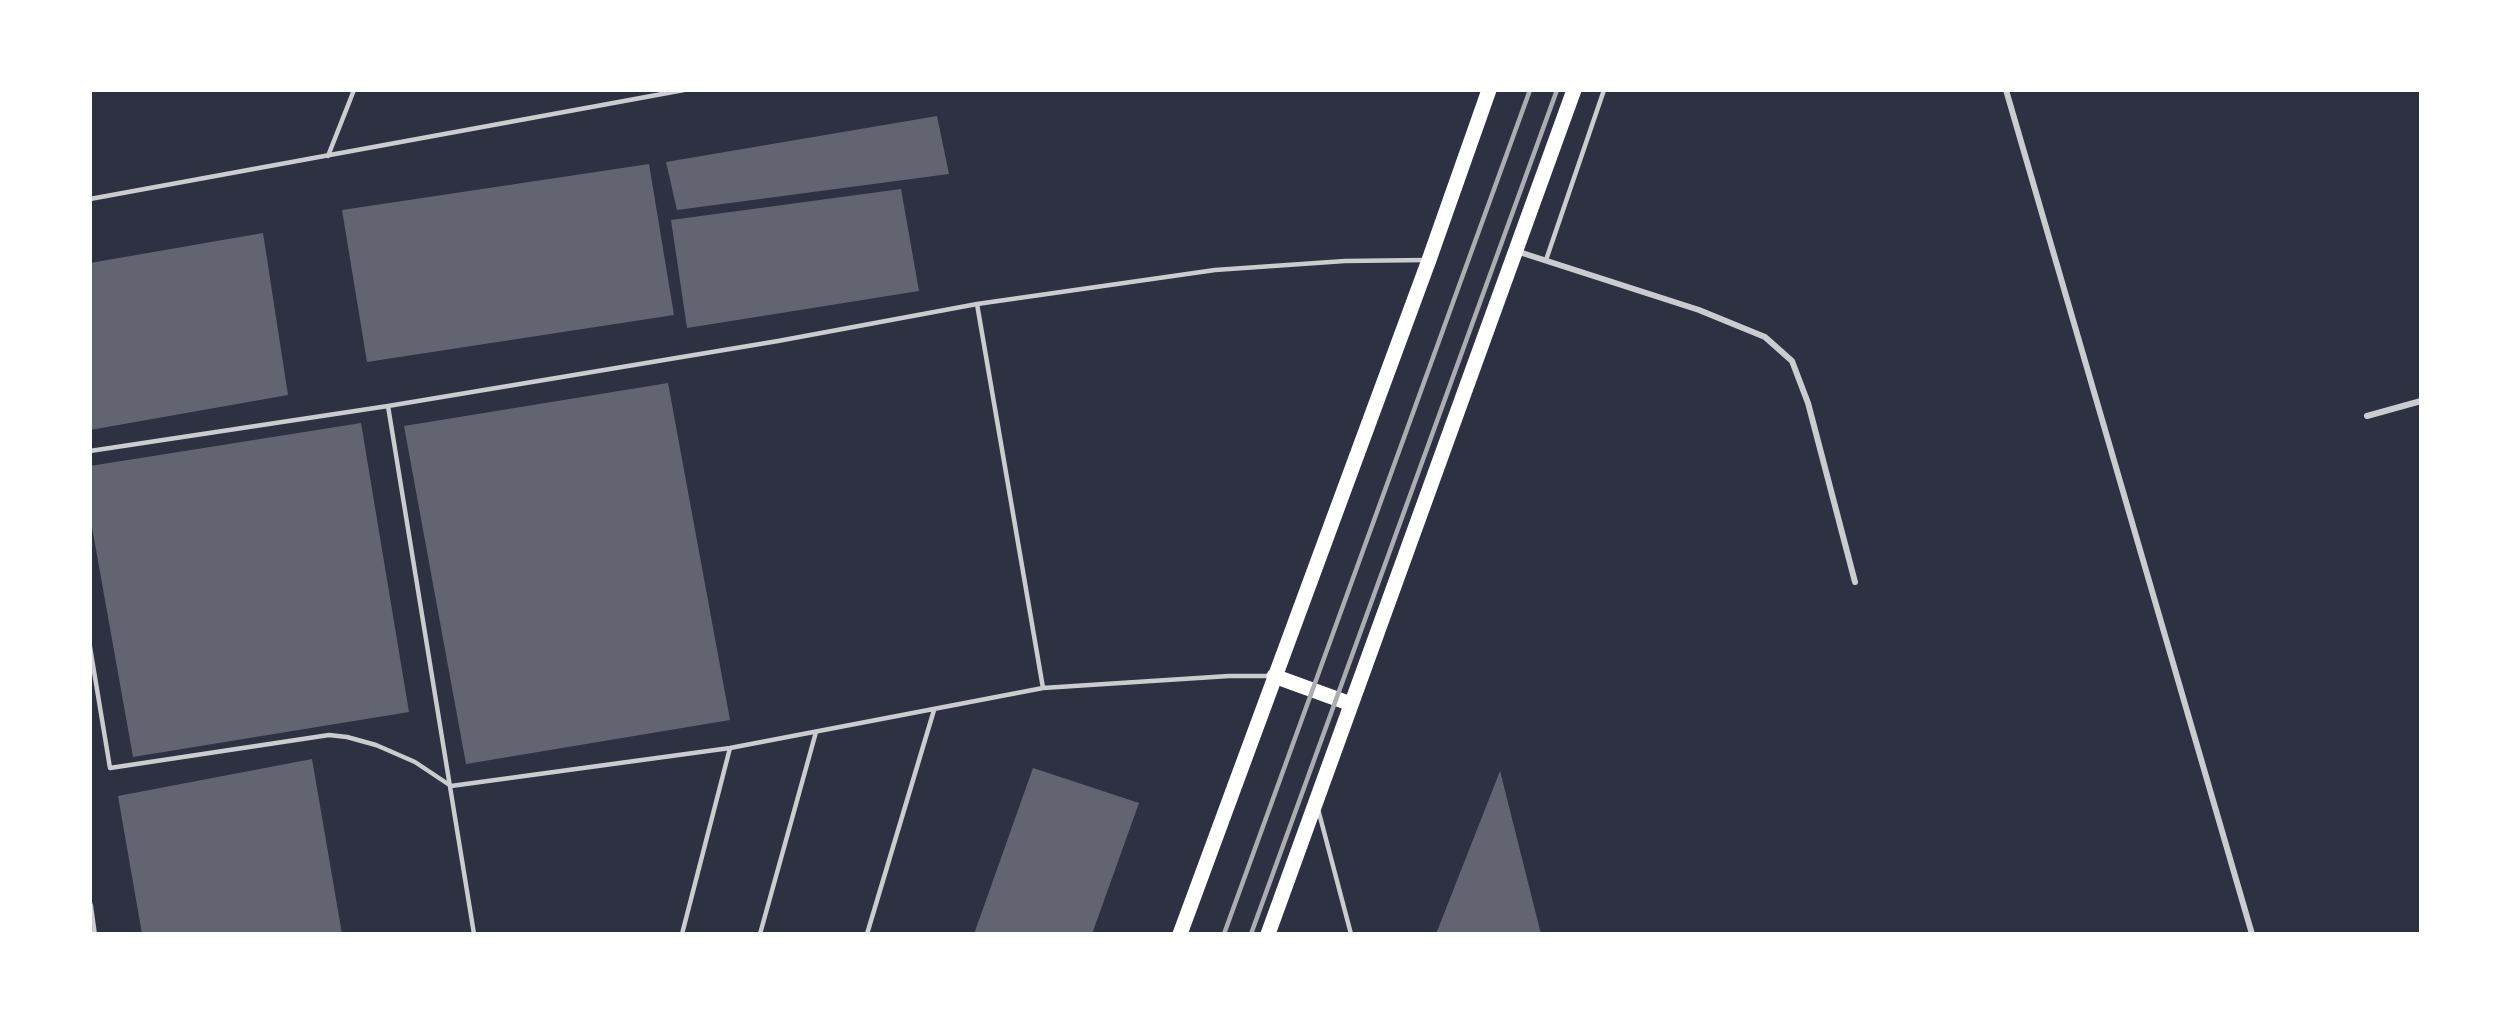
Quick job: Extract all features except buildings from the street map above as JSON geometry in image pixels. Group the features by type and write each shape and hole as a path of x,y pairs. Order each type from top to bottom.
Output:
{"main road":[{"path":"1180,934 1429,260 1489,90"},
{"path":"1268,934 1574,90"},
{"path":"1274,676 1351,704"}],"street":[{"path":"2006,90 2252,934"},
{"path":"1515,251 1698,310 1754,332 1765,337 1792,360 1808,403 1855,582"},
{"path":"2367,416 2421,401"},
{"path":"90,905 94,934"}],"lane":[{"path":"328,156 354,90"},
{"path":"90,199 684,90"},
{"path":"1546,260 1604,90"},
{"path":"90,451 388,406 766,343 977,304 1215,270 1345,261 1429,260"},
{"path":"977,304 1042,688"},
{"path":"388,406 474,934"},
{"path":"90,647 110,768 329,735 376,745 415,762 451,786 730,748 1042,688 1229,676 1274,676"},
{"path":"867,934 934,710"},
{"path":"760,934 816,732"},
{"path":"682,934 730,748"},
{"path":"1316,801 1351,934"}],"railway":[{"path":"1224,934 1530,90"},
{"path":"1251,934 1557,90"}]}
